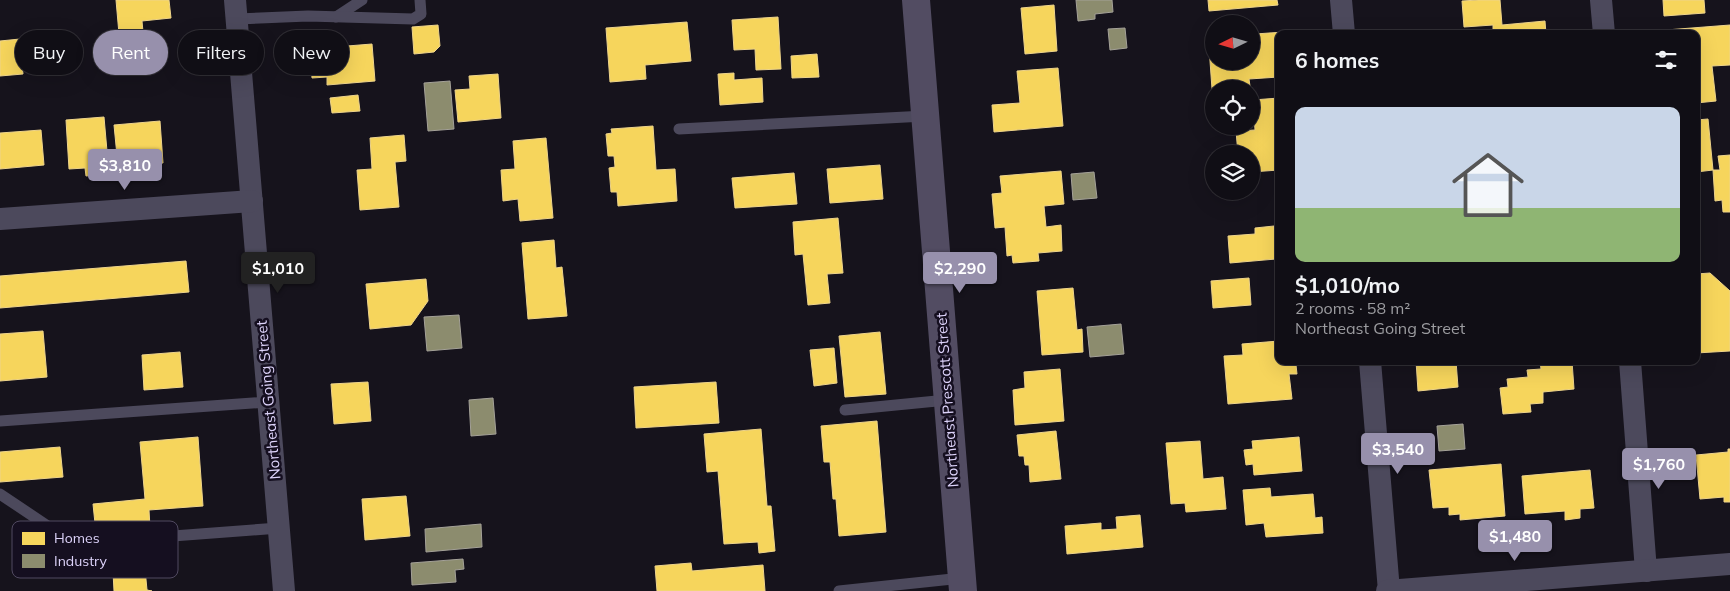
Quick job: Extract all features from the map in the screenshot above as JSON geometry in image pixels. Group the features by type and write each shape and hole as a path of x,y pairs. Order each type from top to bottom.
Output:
{"street":[{"name":"Northeast Prescott Street","path":"916,0 962,585"},
{"path":"1341,0 1344,30"},
{"path":"1601,0 1604,30"},
{"name":"Northeast Going Street","path":"236,9 284,591"},
{"path":"0,218 252,201"},
{"path":"1370,365 1389,591 1730,564"},
{"path":"1630,365 1646,571"}],"lane":[{"path":"336,17 362,0"},
{"path":"236,9 364,19 413,19 421,14 420,0"},
{"path":"679,129 925,116"},
{"path":"845,410 947,400"},
{"path":"0,421 268,402"},
{"path":"0,494 40,521"},
{"path":"178,536 279,528"},
{"path":"839,591 962,585"}],"building: Homes":[{"path":"116,0 169,0 171,18 142,21 143,30 119,30"},
{"path":"1208,0 1277,0 1278,5 1209,11"},
{"path":"1500,0 1502,25 1545,21 1546,30 1493,30 1493,25 1464,27 1462,1"},
{"path":"1663,0 1704,0 1705,13 1664,16"},
{"path":"1054,5 1057,51 1025,54 1021,8"},
{"path":"778,17 781,69 756,70 755,49 734,50 732,20"},
{"path":"687,22 691,61 645,65 646,79 610,82 606,28"},
{"path":"438,25 440,46 434,52 414,54 412,27"},
{"path":"1730,25 1730,65 1712,66 1716,101 1700,103 1700,30 1666,30"},
{"path":"1275,33 1275,77 1249,80 1211,80 1211,70 1260,70 1260,34"},
{"path":"15,40 15,75 0,76 0,41"},
{"path":"372,44 375,81 327,85 327,77 312,78 312,75 349,75 349,46"},
{"path":"817,54 819,77 792,78 791,56"},
{"path":"1058,68 1063,126 994,132 992,105 1020,103 1017,71"},
{"path":"734,73 734,80 762,78 763,102 720,105 718,74"},
{"path":"498,74 501,118 458,122 455,90 470,89 469,76"},
{"path":"358,95 360,111 332,113 330,98"},
{"path":"1275,98 1275,170 1260,171 1260,145 1237,145 1236,135 1260,135 1260,99"},
{"path":"104,117 109,174 86,176 85,168 69,169 66,120"},
{"path":"1708,119 1713,170 1700,172 1700,120"},
{"path":"160,121 163,163 118,166 114,125"},
{"path":"653,126 656,170 675,169 677,201 618,206 617,192 611,192 609,168 615,167 614,156 608,156 606,134 612,133 611,129"},
{"path":"41,130 44,165 0,169 0,133"},
{"path":"404,135 406,161 395,162 399,207 360,210 357,170 372,169 370,138"},
{"path":"546,138 553,218 520,221 518,199 503,201 501,170 515,169 513,141"},
{"path":"1730,155 1730,212 1723,212 1722,200 1715,201 1713,170 1720,170 1718,156"},
{"path":"880,165 883,199 830,203 827,169"},
{"path":"1061,171 1064,204 1044,206 1046,227 1061,225 1062,251 1038,253 1039,261 1013,263 1012,255 1007,256 1005,227 995,228 992,194 1002,193 1000,176"},
{"path":"794,173 797,204 735,208 732,178"},
{"path":"838,218 843,273 827,274 830,303 808,305 803,254 795,255 793,222"},
{"path":"1274,226 1275,259 1230,263 1228,236 1255,234 1255,228"},
{"path":"554,240 556,268 562,267 567,316 528,319 522,243"},
{"path":"186,261 189,292 0,308 0,276"},
{"path":"1710,273 1730,291 1730,351 1700,353 1700,274"},
{"path":"1249,278 1251,305 1213,308 1211,281"},
{"path":"426,279 428,301 411,325 370,329 366,284"},
{"path":"1073,288 1077,330 1082,329 1083,352 1042,355 1037,291"},
{"path":"43,331 47,377 0,381 0,334"},
{"path":"880,332 886,394 845,397 839,336"},
{"path":"1275,341 1275,365 1296,365 1297,374 1289,374 1292,399 1228,404 1224,356 1243,355 1242,344"},
{"path":"834,348 837,383 814,386 810,350"},
{"path":"180,352 183,387 144,390 142,355"},
{"path":"1416,365 1456,365 1458,387 1418,391"},
{"path":"1540,365 1572,365 1574,389 1543,392 1543,403 1530,404 1531,412 1503,414 1500,388 1508,387 1507,379 1528,377 1527,370 1541,369"},
{"path":"1060,369 1064,421 1015,425 1013,390 1025,388 1024,372"},
{"path":"368,382 371,421 334,424 331,384"},
{"path":"716,382 719,423 636,428 634,387"},
{"path":"877,421 886,532 839,536 830,462 824,462 821,426"},
{"path":"761,429 767,506 771,506 775,551 759,553 758,542 724,544 718,471 707,472 704,434"},
{"path":"1056,431 1061,479 1030,482 1029,465 1025,465 1024,456 1019,456 1017,435"},
{"path":"198,437 203,506 149,510 150,521 95,521 93,504 145,499 140,442"},
{"path":"1299,437 1302,471 1254,475 1253,464 1246,465 1244,450 1253,449 1252,441"},
{"path":"1200,441 1203,479 1223,477 1226,509 1186,512 1185,503 1171,504 1166,443"},
{"path":"60,447 63,477 0,482 0,452"},
{"path":"1728,449 1730,449 1730,502 1724,502 1724,497 1700,499 1696,455 1728,452"},
{"path":"1501,464 1505,516 1460,520 1460,514 1449,515 1449,507 1433,508 1429,470"},
{"path":"1590,470 1594,508 1580,509 1580,518 1565,520 1565,511 1525,514 1522,476"},
{"path":"1270,488 1271,497 1313,494 1315,518 1322,517 1323,533 1266,537 1264,523 1246,525 1243,490"},
{"path":"406,496 410,536 365,540 362,499"},
{"path":"1140,515 1143,547 1067,554 1065,526 1101,523 1101,530 1117,529 1116,517"},
{"path":"691,563 692,571 763,565 765,591 657,591 655,566"},
{"path":"113,578 146,578 147,590 152,591 114,591"}],"building: Industry":[{"path":"1076,0 1112,0 1113,12 1095,14 1095,19 1078,21"},
{"path":"1125,28 1127,48 1110,50 1108,29"},
{"path":"450,81 454,129 428,131 424,83"},
{"path":"1094,172 1097,198 1073,200 1071,174"},
{"path":"459,315 462,348 427,351 424,317"},
{"path":"1121,324 1124,354 1090,357 1087,327"},
{"path":"493,398 496,434 471,436 469,400"},
{"path":"1463,424 1465,449 1439,451 1437,426"},
{"path":"481,524 482,547 426,552 425,529"},
{"path":"463,559 464,569 455,570 456,582 412,585 411,563"}]}
